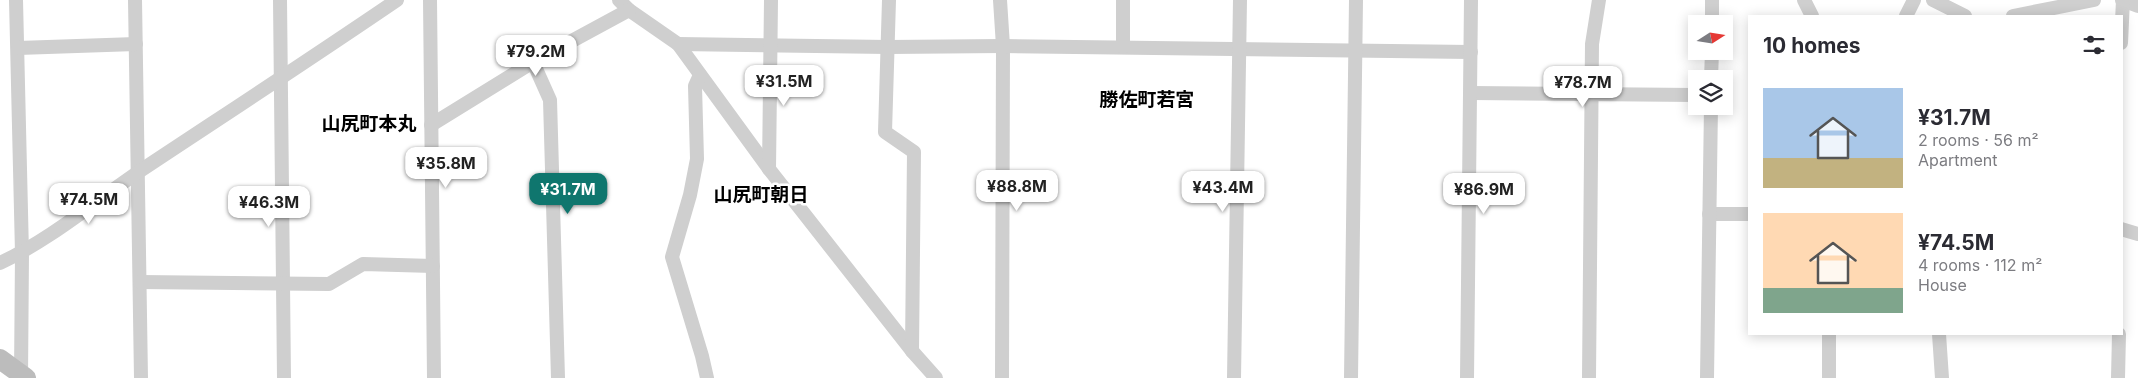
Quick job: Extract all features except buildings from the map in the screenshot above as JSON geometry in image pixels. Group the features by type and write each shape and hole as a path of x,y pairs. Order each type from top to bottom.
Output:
{"main road":[{"path":"0,359 22,377"}],"street":[{"path":"16,0 22,252 22,377"},
{"path":"135,0 141,378"},
{"path":"280,0 284,378"},
{"path":"0,263 22,252 397,0"},
{"path":"430,0 434,378"},
{"path":"769,169 771,0"},
{"path":"889,0 886,132 914,152 912,351"},
{"path":"1000,0 1003,46 1002,378"},
{"path":"1123,0 1123,47"},
{"path":"1234,378 1240,0"},
{"path":"1351,378 1356,0"},
{"path":"1467,378 1472,0"},
{"path":"1589,378 1592,44 1599,0"},
{"path":"1712,0 1712,15"},
{"path":"1804,0 1812,15"},
{"path":"1906,15 1914,0"},
{"path":"1933,0 1963,15"},
{"path":"2018,15 2094,0"},
{"path":"2122,15 2123,0 2138,6"},
{"path":"431,125 624,5 678,44 769,169 912,351 936,378"},
{"path":"18,48 136,44"},
{"path":"678,44 1471,52"},
{"path":"533,62 550,100 558,378"},
{"path":"700,75 695,86 697,159 690,195 672,257 707,378"},
{"path":"1471,93 1688,95"},
{"path":"1707,378 1711,115"},
{"path":"1709,214 1748,214"},
{"path":"2123,230 2138,234"},
{"path":"140,282 329,284 364,264 433,266"},
{"path":"1829,335 1829,378"},
{"path":"1940,335 1942,378"},
{"path":"2118,378 2119,335"}],"district":[{"name":"勝佐町若宮","path":"1147,99"},
{"name":"山尻町本丸","path":"369,123"},
{"name":"山尻町朝日","path":"761,194"}]}
